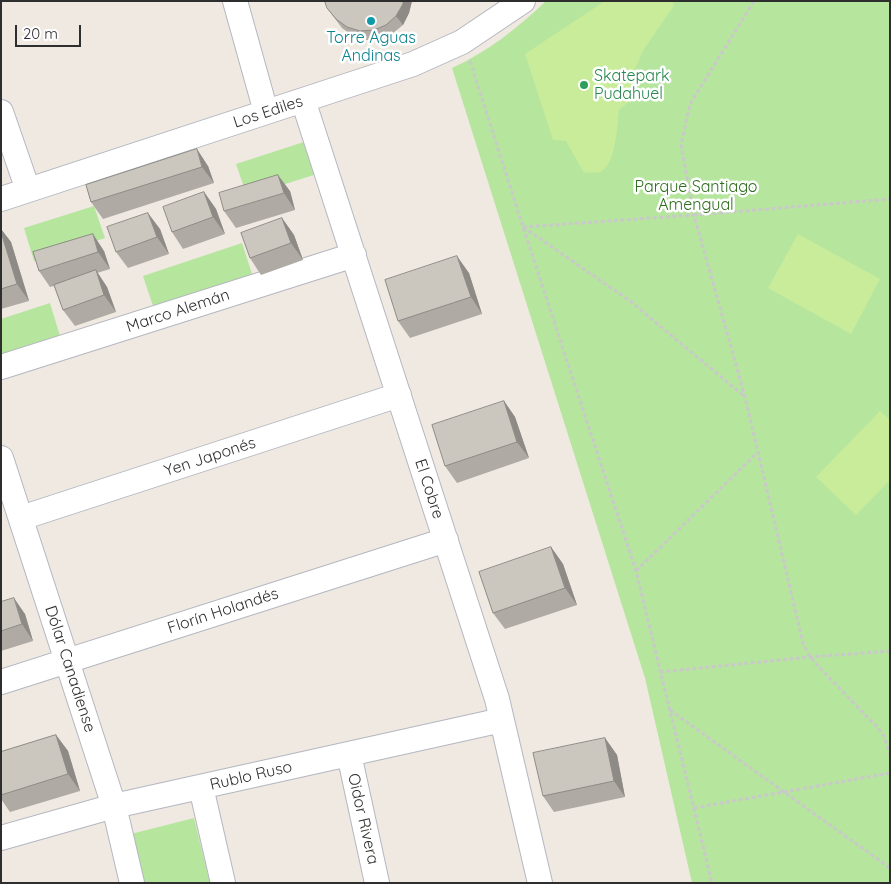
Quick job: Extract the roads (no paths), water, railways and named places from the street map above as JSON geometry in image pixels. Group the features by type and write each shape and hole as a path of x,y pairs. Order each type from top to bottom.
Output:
{"street":[{"path":"235,1 266,112"},
{"name":"Los Ediles","path":"1,199 413,64 462,42 523,1"},
{"name":"El Cobre","path":"303,100 446,540 502,720 540,883"},
{"path":"1,112 28,190"},
{"name":"Marco Alemán","path":"1,367 354,256"},
{"name":"Yen Japonés","path":"21,518 399,395"},
{"name":"Dólar Canadiense","path":"1,458 114,806 132,883"},
{"name":"Florín Holandés","path":"1,682 446,540"},
{"name":"Rublo Ruso","path":"1,838 114,806 502,720"},
{"name":"Oidor Rivera","path":"348,754 378,883"},
{"path":"201,787 223,883"}],"place":[{"name":"Torre Aguas Andinas","path":"371,21"},
{"name":"Skatepark Pudahuel","path":"584,85"}],"park label":[{"name":"Parque Santiago Amengual","path":"696,196"}]}
